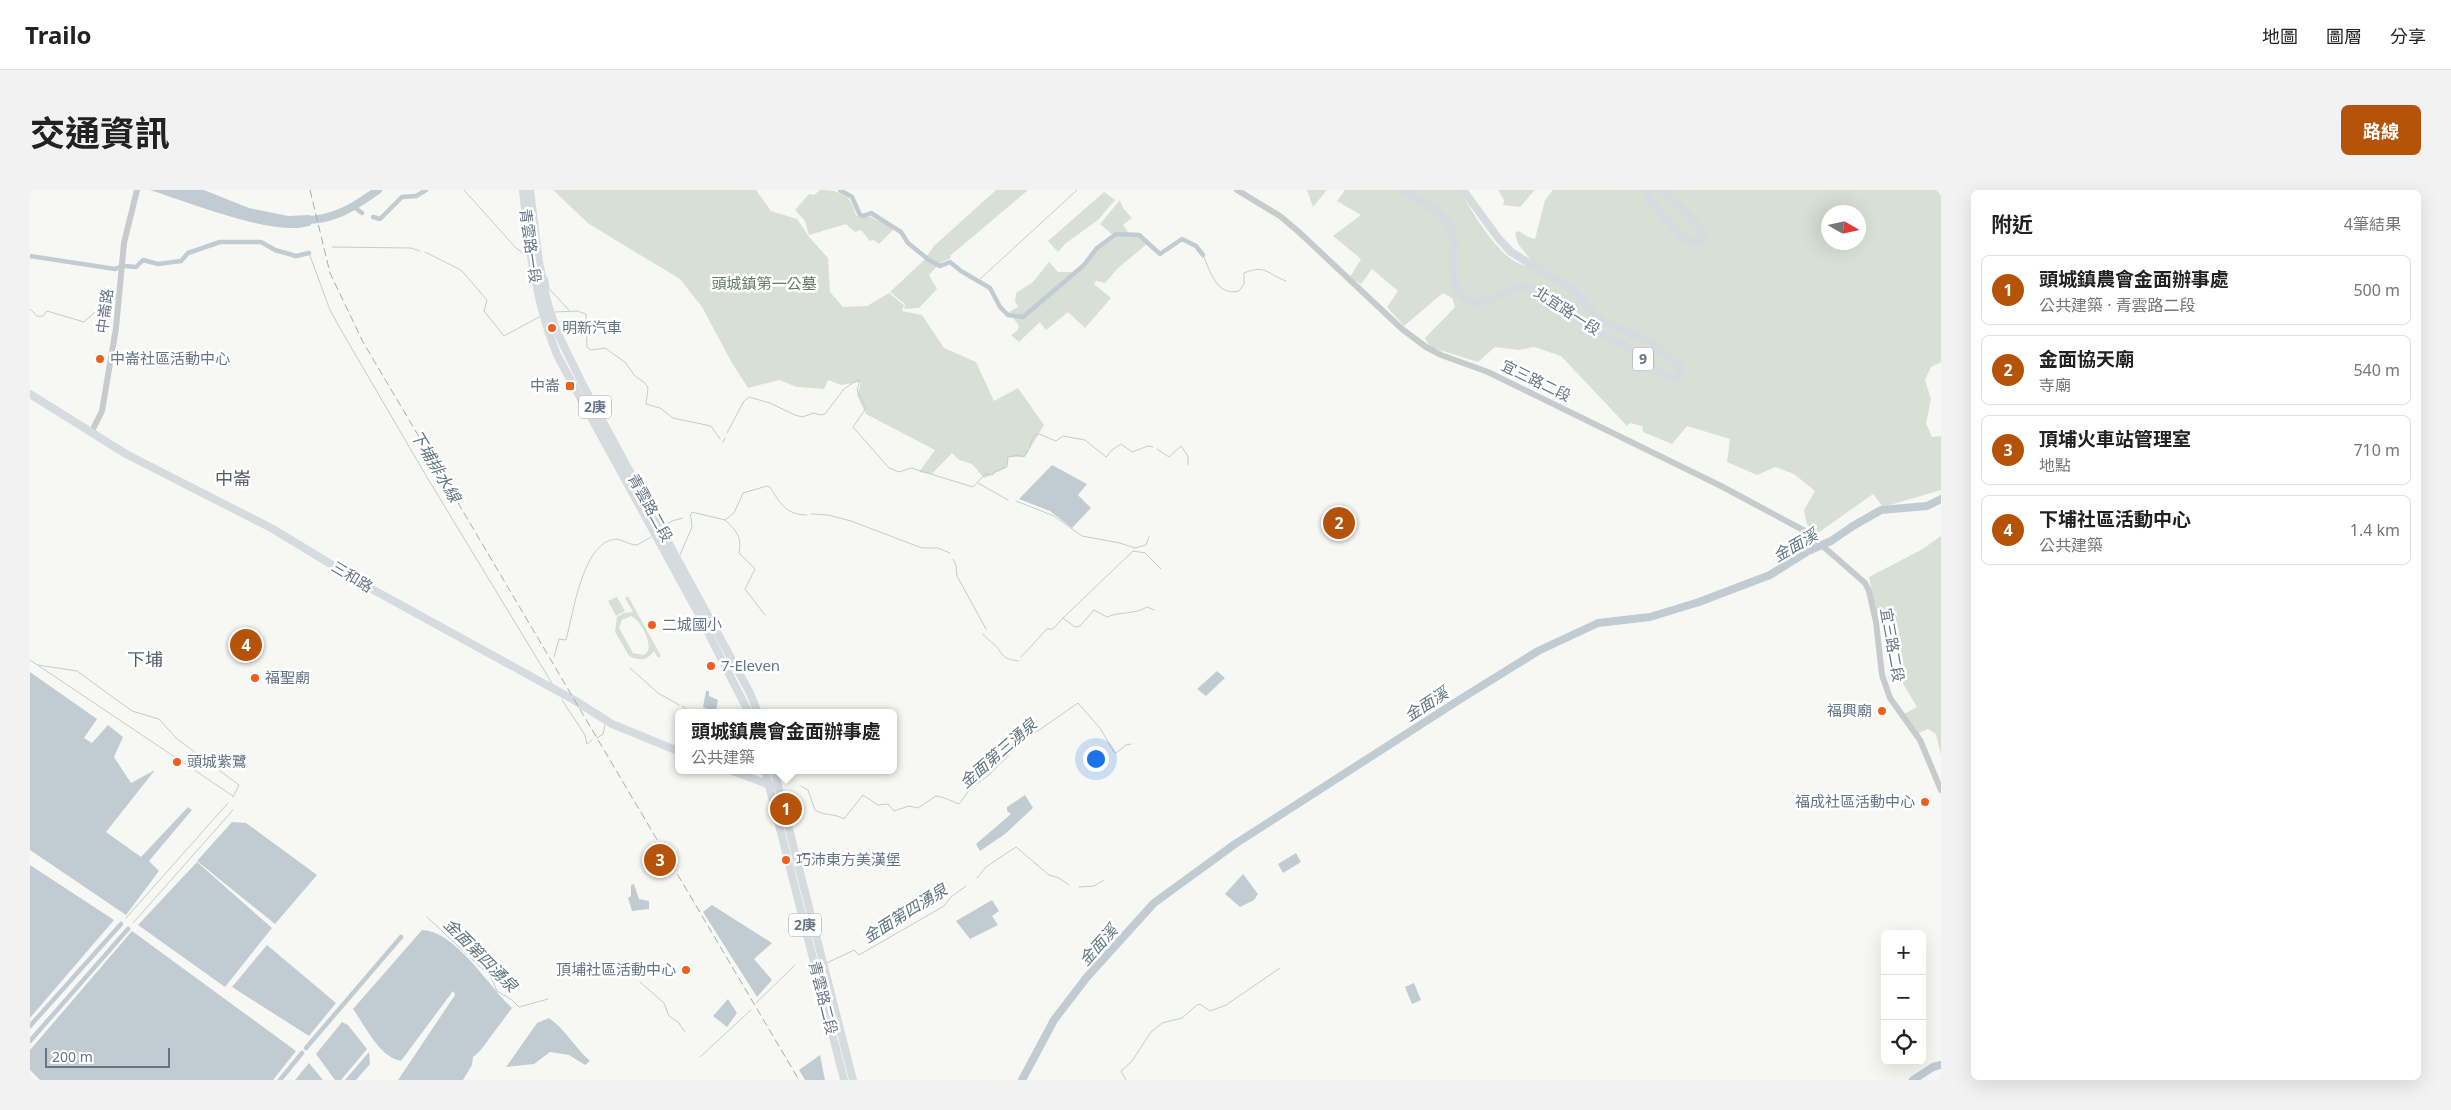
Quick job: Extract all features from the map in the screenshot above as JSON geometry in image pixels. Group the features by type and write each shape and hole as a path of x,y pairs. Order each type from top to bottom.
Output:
{"main road":[{"name":"青雲路一段","path":"523,190 531,268 543,302"},
{"name":"青雲路一段","path":"530,190 543,302"},
{"name":"北宜路一段","path":"1404,190 1436,210 1447,221 1452,238 1454,280 1463,298 1476,304 1482,303 1511,288 1520,286 1534,288 1581,322 1619,343 1667,376 1675,378 1680,376 1681,367 1656,346 1640,336 1603,322 1573,290 1512,252 1499,239 1463,190"},
{"path":"1647,190 1649,199 1684,240 1700,242 1703,235 1700,226 1674,203 1663,190"},
{"name":"青雲路二段","path":"543,302 548,319 747,709"},
{"name":"三和路","path":"30,394 92,433 164,474 273,529 362,584 574,700 612,724 675,750"},
{"name":"青雲路二段","path":"698,611 750,693 756,709"},
{"path":"740,774 779,789"},
{"name":"青雲路二段","path":"767,774 844,1080"},
{"name":"青雲路二段","path":"775,774 853,1080"}],"street":[{"name":"中崙路","path":"92,433 98,424 104,403 116,328 124,243 130,211 137,190"},
{"name":"宜三路二段","path":"1237,190 1280,216 1402,329 1426,347 1441,355 1488,372 1534,396 1603,426 1808,533 1865,584 1869,591 1876,622 1882,675 1890,698 1920,740 1941,790"}],"green space":[{"name":"頭城鎮第一公墓","path":"553,190 756,190 771,211 797,219 810,238 828,258 830,292 843,307 867,306 889,293 904,305 902,311 922,315 944,348 976,362 994,401 1018,388 1044,425 1025,457 1008,457 1006,468 984,478 972,464 959,460 952,453 932,474 919,472 935,450 866,414 857,395 861,382 841,385 828,380 824,389 797,387 779,380 748,388 732,363 702,307 680,279 589,224"},
{"path":"820,190 834,191 844,195 854,208 856,215 860,218 869,216 894,229 879,244 874,240 870,241 861,230 855,232 846,224 809,235 805,221 795,210 809,194 814,195"},
{"path":"996,190 1028,190 950,256 951,258 940,263 929,275 937,289 919,308 904,309 905,304 890,292 924,260 934,246"},
{"path":"1307,190 1327,190 1313,207"},
{"path":"1345,190 1459,190 1497,246 1507,256 1527,266 1531,260 1518,244 1515,233 1519,231 1535,239 1545,200 1553,190 1941,190 1941,362 1931,367 1925,380 1931,399 1926,423 1932,437 1941,436 1941,490 1883,507 1873,494 1818,533 1807,525 1804,510 1815,491 1794,474 1775,467 1757,475 1727,462 1730,439 1687,426 1672,444 1643,432 1642,426 1630,423 1627,426 1561,356 1534,347 1519,350 1495,347 1478,362 1430,347 1425,338 1455,307 1452,298 1443,293 1404,326 1387,307 1398,291 1372,269 1361,284 1350,277 1361,259 1333,236 1361,215 1337,201"},
{"path":"1498,190 1535,190 1520,207 1503,205 1504,200"},
{"path":"1104,192 1115,200 1098,220 1066,243 1058,252 1048,241"},
{"path":"1120,200 1123,208 1132,218 1123,225 1131,236 1140,238 1147,244 1118,268 1105,283 1096,281 1094,284 1111,298 1085,328 1068,312 1046,330 1040,322 1019,342 1011,335 1017,331 1019,326 1009,312 1018,307 1015,301 1016,293 1033,282 1049,262 1058,272 1077,272 1086,264 1098,249 1115,237 1100,224"},
{"path":"1941,536 1941,755 1936,734 1928,729 1919,733 1904,714 1917,707 1900,676 1896,628 1886,615 1876,612 1869,577 1921,550"},
{"path":"628,596 661,656 658,658 654,651 649,657 643,659 629,656 615,632 617,617 624,613 633,612 625,598","holes":["631,616 635,618 644,631 648,642 648,651 644,655 633,653 619,628 622,620"]},
{"path":"617,597 625,611 616,616 608,601"}],"shaded area":[{"path":"150,190 204,190 249,208 288,216 310,215 311,225 296,228 255,223 208,210"},
{"path":"1052,465 1087,484 1078,495 1091,508 1072,528 1050,511 1019,499"},
{"path":"1217,671 1225,678 1206,696 1197,689"},
{"path":"30,672 97,719 84,738 92,743 108,725 123,737 114,757 131,783 155,770 106,832 141,857 188,807 192,810 149,861 159,871 126,915 30,850"},
{"path":"706,691 709,691 709,696 718,700 716,709 703,707"},
{"path":"1025,795 1033,808 1005,834 980,851 976,844 1011,814 1007,811 1007,807"},
{"path":"232,822 246,823 317,875 275,924 197,861"},
{"path":"1296,853 1301,862 1283,873 1278,864"},
{"path":"197,862 272,928 225,987 138,925"},
{"path":"30,865 114,920 30,1018"},
{"path":"1243,874 1258,894 1254,900 1240,907 1225,894"},
{"path":"634,884 639,899 649,901 649,909 632,911 628,898 631,896 631,885"},
{"path":"992,900 999,911 992,916 998,925 970,939 956,921"},
{"path":"712,905 772,943 754,959 772,980 757,997 703,912"},
{"path":"422,930 435,933 459,949 512,1008 480,1051 473,1057 472,1065 463,1080 398,1080 455,995 453,991 401,1061 393,1058 379,1047 353,1009"},
{"path":"132,931 296,1051 273,1080 40,1080 30,1070 30,1050"},
{"path":"267,945 336,1003 309,1036 232,987"},
{"path":"1414,983 1421,1000 1412,1004 1405,987"},
{"path":"728,999 737,1013 727,1027 713,1016"},
{"path":"549,1018 590,1061 585,1065 569,1055 550,1052 534,1064 506,1067 537,1023"},
{"path":"342,1022 348,1025 367,1049 341,1080 335,1080 316,1054"},
{"path":"369,1052 370,1064 356,1080 345,1080"},
{"path":"820,1055 825,1080 805,1080 799,1070"},
{"path":"309,1063 323,1080 295,1080"}],"waterway":[{"path":"303,220 314,220 343,212 378,190"},
{"path":"373,217 380,219 402,197 416,196 426,190"},
{"path":"464,190 516,248 526,255"},
{"path":"840,190 852,197 860,215 863,216 871,213 901,232 908,243 929,260 940,266 950,262 961,271 990,288 1000,307 1008,315 1023,317 1084,265 1097,248 1116,234 1139,235 1160,254 1182,239 1196,246 1203,255"},
{"path":"979,280 1077,190"},
{"path":"354,207 362,213"},
{"path":"125,266 136,267 143,260 158,264 181,261 188,253 220,242 261,242 275,250 296,256 309,253"},
{"path":"332,247 411,248 420,251"},
{"path":"425,252 461,270 487,300 484,311 504,336 541,316"},
{"name":"下埔排水線","path":"309,253 330,310 341,330 425,474 553,685"},
{"path":"1203,255 1215,281 1225,290 1231,292 1239,291 1244,284 1244,273 1251,270 1266,271 1286,281"},
{"path":"30,256 115,269 120,267"},
{"path":"547,277 549,289 569,310"},
{"path":"30,309 38,316 43,316 47,311 84,322 95,312 112,314"},
{"path":"555,312 577,311 586,314 587,347 591,350 605,348 625,362 635,376 645,383 648,388 646,404 660,408 673,418 711,426 720,439"},
{"path":"727,433 744,401 749,397 770,403 802,417 814,413 820,415 825,414 844,389 857,380 860,381 857,390 866,408 853,427 889,468 899,472 911,468 973,487 985,474 993,475 994,472 1007,467 1008,457 1019,455 1023,457 1028,450"},
{"path":"1029,447 1034,436 1039,434 1056,441 1063,436 1085,440 1106,457 1121,444 1132,452 1148,446 1153,447"},
{"path":"723,442 725,438"},
{"path":"1157,449 1169,457 1181,446 1188,456 1188,465"},
{"path":"978,483 1008,500"},
{"path":"690,517 692,512 725,520 734,513 743,493 767,486 770,487 784,507 794,513 807,515"},
{"name":"金面溪","path":"1022,1080 1054,1020 1087,977 1154,903 1235,844 1459,700 1538,651 1598,623 1650,617 1699,602 1770,575 1808,551 1831,541 1881,510 1927,506 1941,499"},
{"path":"1016,501 1054,516 1082,536 1120,543 1135,548 1146,545 1149,537"},
{"path":"811,514 828,515 851,521 922,548 938,548 950,553"},
{"path":"664,526 672,521 683,518"},
{"path":"680,555 692,527 691,518"},
{"path":"725,520 738,535 740,543 739,553 755,569 745,589 765,615"},
{"path":"554,657 559,639 566,640 580,583 593,555 601,546 611,540 615,539 637,545 651,537"},
{"path":"1063,618 1133,551 1145,553 1161,569"},
{"path":"953,559 956,565 957,576 986,629"},
{"path":"1021,657 1047,629 1053,629 1063,618 1075,627 1080,626 1094,610 1107,617 1147,607 1154,610"},
{"path":"983,634 1005,658 1018,661"},
{"path":"30,660 233,796"},
{"path":"38,665 77,671 132,711 159,719 176,738 239,785 233,797"},
{"name":"金面第三湧泉","path":"630,668 658,693 679,705"},
{"name":"下埔排水線","path":"562,700 585,735 587,744 592,740"},
{"name":"金面第三湧泉","path":"801,786 808,790 815,810 844,819 863,795 878,805 888,804 894,811 909,806 918,808 936,796 959,804 971,788 989,775 1023,741 1078,703 1100,728 1114,752 1116,753 1126,745 1131,744"},
{"name":"金面第三湧泉","path":"682,706 686,709"},
{"name":"下埔排水線","path":"597,738 603,734 605,725"},
{"path":"126,918 228,803"},
{"path":"133,923 233,810"},
{"name":"金面第四湧泉","path":"977,878 986,867 1016,847 1049,875 1059,878 1069,885"},
{"name":"金面第四湧泉","path":"1079,887 1094,886 1104,880"},
{"name":"金面第四湧泉","path":"827,963 854,950 859,955 944,906 951,897 966,886"},
{"name":"金面第四湧泉","path":"427,917 491,977 497,991 512,1000 519,1007 548,999"},
{"path":"30,1026 121,924"},
{"path":"30,1041 128,929"},
{"path":"306,1048 401,937"},
{"name":"金面第四湧泉","path":"756,1003 795,965"},
{"path":"1126,1080 1121,1071 1132,1061 1151,1032 1162,1023 1182,1018 1200,1004 1210,1011 1226,1005 1280,968"},
{"name":"金面第四湧泉","path":"640,982 664,1003 669,1016 678,1022 685,1032"},
{"name":"金面第四湧泉","path":"700,1057 751,1010"},
{"path":"280,1080 302,1053"},
{"path":"1913,1080 1933,1067 1941,1065"}],"railway":[{"path":"310,190 330,273 363,342 799,1080"}],"place":[{"name":"明新汽車","path":"552,328"},
{"name":"中崙社區活動中心","path":"100,359"},
{"name":"中崙","path":"570,386"},
{"name":"金面協天廟","path":"1339,523"},
{"name":"二城國小","path":"652,625"},
{"name":"下埔社區活動中心","path":"246,645"},
{"name":"7-Eleven","path":"711,666"},
{"name":"福聖廟","path":"255,678"},
{"name":"福興廟","path":"1882,711"},
{"name":"頭城紫鷺","path":"177,762"},
{"name":"福成社區活動中心","path":"1925,802"},
{"name":"頭城鎮農會金面辦事處","path":"786,809"},
{"name":"頂埔火車站管理室","path":"660,860"},
{"name":"巧沛東方美漢堡","path":"786,860"},
{"name":"頂埔社區活動中心","path":"686,970"}],"district":[{"name":"中崙","path":"233,479"},
{"name":"下埔","path":"145,660"}]}
